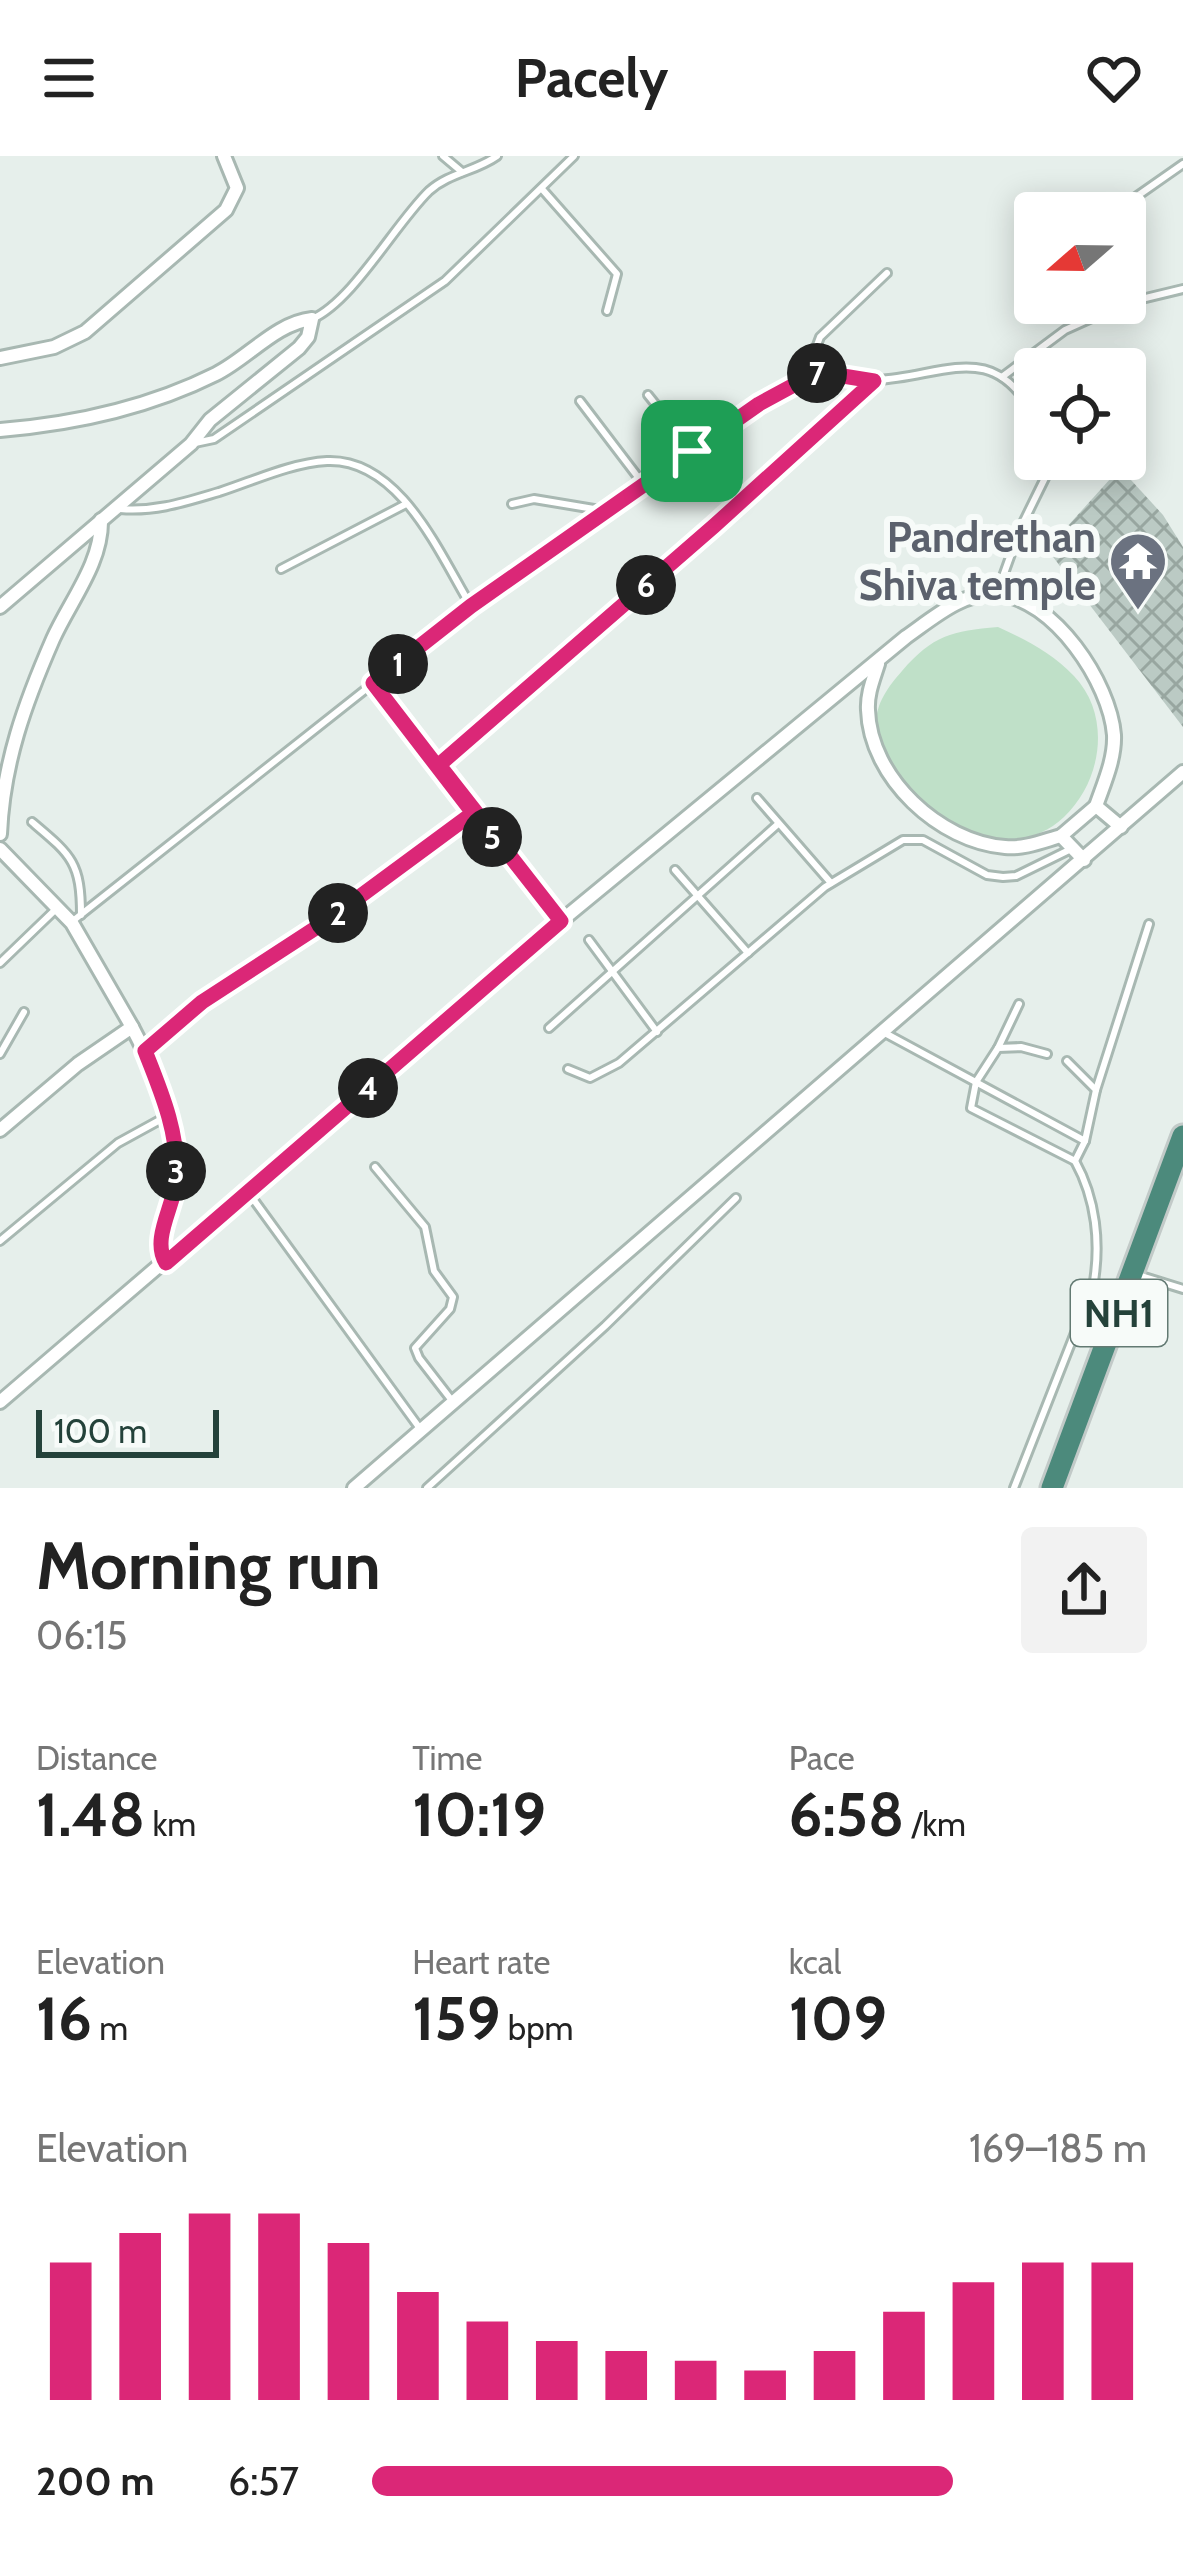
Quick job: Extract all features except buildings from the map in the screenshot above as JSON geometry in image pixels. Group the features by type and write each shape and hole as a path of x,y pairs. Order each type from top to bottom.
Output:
{"highway":[{"name":"NH1","path":"1067,1488 1183,1136"},
{"name":"NH1","path":"1052,1488 1183,1176"}],"street":[{"path":"0,358 54,347 85,332 226,210 238,188 224,156"},
{"path":"0,430 88,418 179,389 231,366 295,322 312,319 308,338 299,348 210,420 191,444 0,607"},
{"path":"0,834 4,771 19,724 55,634 95,556 101,520"},
{"path":"0,1402 561,921 907,637 958,603 997,593 1021,602 1058,627 1092,671 1106,698 1114,739 1110,769 1096,806 1061,836 1005,847 968,839 938,822 903,791 879,755 869,724 869,691 878,664"},
{"path":"354,1488 1183,772"},
{"path":"1096,806 1120,827"},
{"path":"1061,836 1084,860"},
{"path":"0,849 58,908 76,919 145,1051 169,1115 176,1181 159,1246 166,1263"},
{"path":"0,1130 132,1027"}],"lane":[{"path":"443,156 462,172"},
{"path":"312,319 349,287 430,191 497,156"},
{"path":"191,444 214,439 445,281 574,156"},
{"path":"1143,192 1183,164"},
{"path":"542,189 617,274 608,311"},
{"path":"805,377 820,337 887,273"},
{"path":"1146,298 1183,289"},
{"path":"1002,377 1078,324"},
{"path":"76,919 471,606 759,404 805,377 837,373 874,381 959,366 1002,377 1014,388"},
{"path":"439,765 874,381"},
{"path":"648,395 692,451"},
{"path":"580,401 644,484"},
{"path":"112,508 160,509 322,461 336,461 374,476 406,504 471,606"},
{"path":"997,593 1044,480"},
{"path":"512,504 534,499 605,512"},
{"path":"281,568 406,504"},
{"path":"373,683 561,921"},
{"path":"757,798 831,883"},
{"path":"145,1051 202,1002 328,920 473,813"},
{"path":"32,822 72,857 80,877 76,919"},
{"path":"549,1028 778,824"},
{"path":"568,1069 583,1078 598,1076 657,1032 831,883 913,838 987,875 1003,877 1016,876 1072,848"},
{"path":"676,870 748,953"},
{"path":"0,963 58,908"},
{"path":"1076,1161 1149,924"},
{"path":"589,940 657,1032"},
{"path":"1014,1488 1094,1287 1099,1253 1093,1207 1076,1161 975,1111 970,1103 976,1082 1018,1004"},
{"path":"0,1054 24,1012"},
{"path":"883,1033 1085,1141"},
{"path":"998,1048 1021,1047 1047,1054"},
{"path":"1067,1061 1096,1090"},
{"path":"0,1241 118,1143 169,1115"},
{"path":"375,1167 424,1227 434,1271 453,1297 450,1309 416,1348 453,1402"},
{"path":"248,1192 421,1430"},
{"path":"427,1488 605,1326 736,1198"},
{"path":"1140,1275 1183,1289"}],"green space":[{"path":"998,627 1039,648 1074,676 1086,692 1098,729 1094,767 1077,802 1041,833 1015,839 989,838 938,815 898,776 876,727 887,690 924,650 956,633"}],"place":[{"name":"Pandrethan Shiva temple","path":"1138,612"}],"route":[{"path":"818,372 874,381 439,765 561,921 166,1263 159,1246 176,1181 176,1159 169,1115 145,1051 202,1002 328,920 473,813 373,683 471,606 692,451 794,382 818,372"}]}
